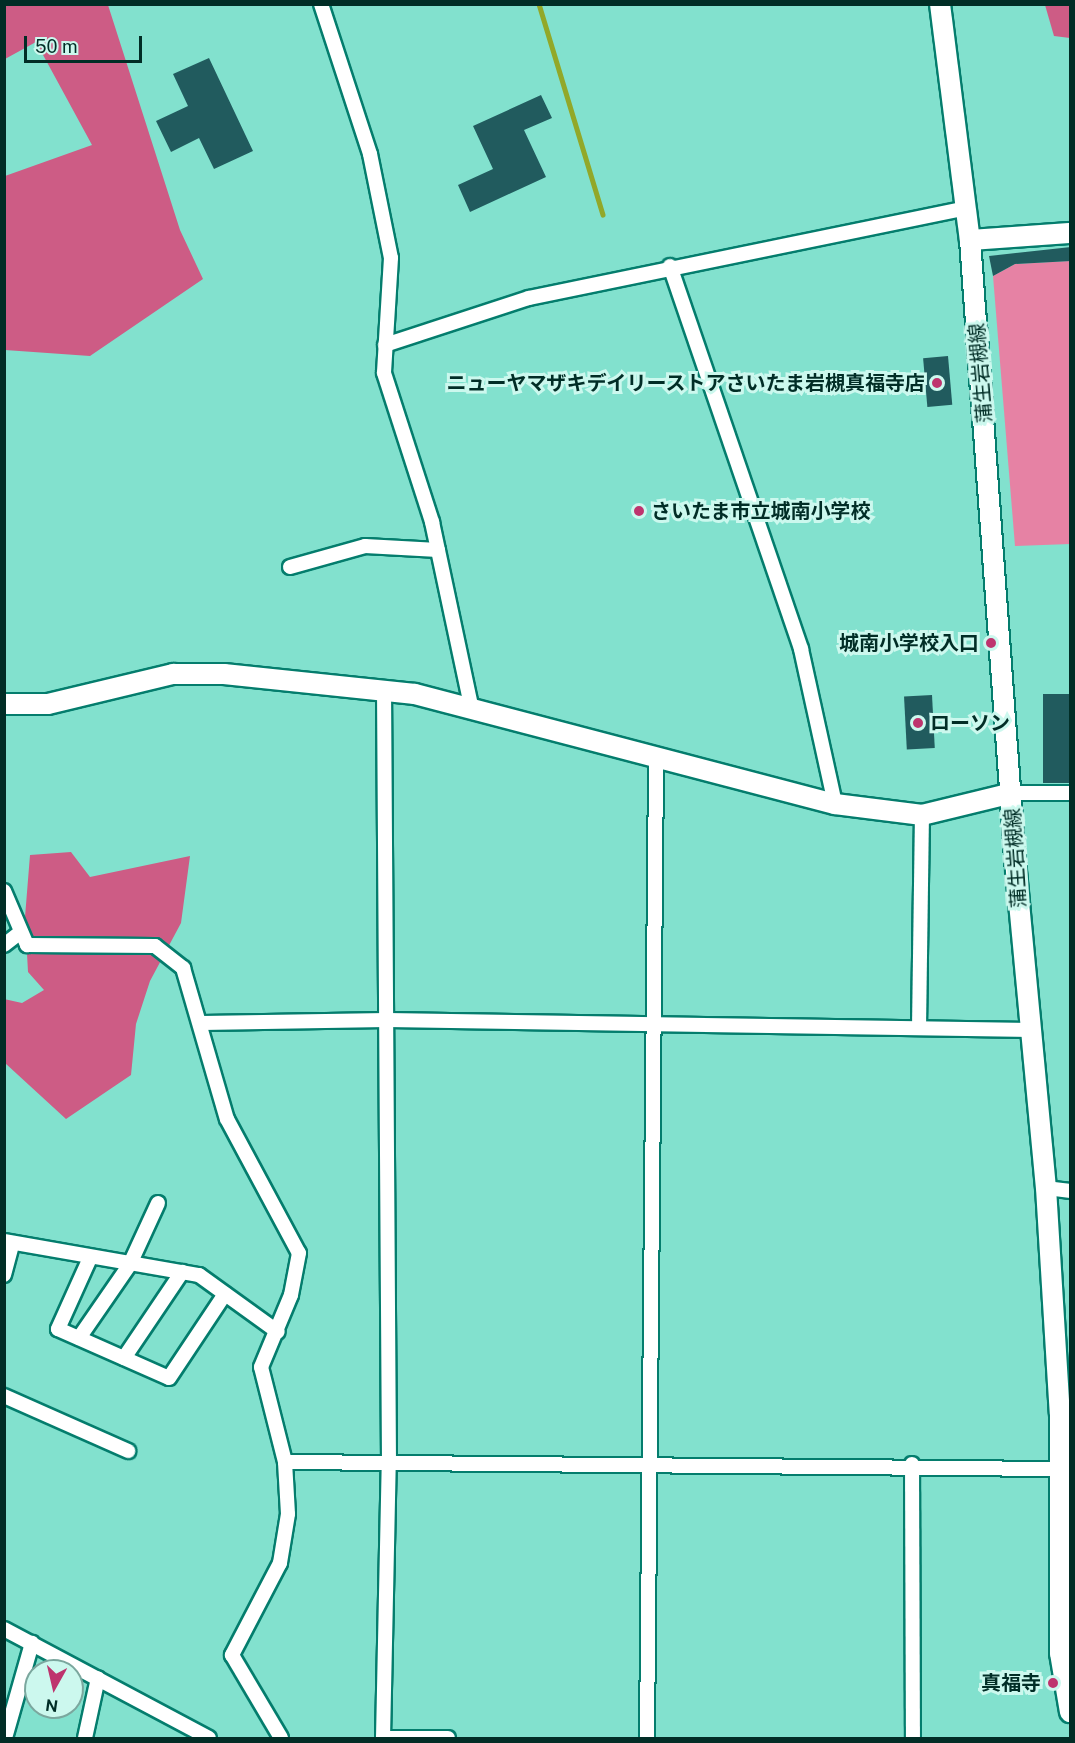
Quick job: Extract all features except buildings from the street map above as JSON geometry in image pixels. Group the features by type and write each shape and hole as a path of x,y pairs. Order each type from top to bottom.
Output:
{"main road":[{"name":"蒲生岩槻線","path":"940,4 970,240 1012,793 1065,1414 1060,1469 1058,1610 1071,1712"},
{"path":"970,240 1071,233"},
{"path":"4,704 48,704 199,673 384,689 471,706 835,804 922,815 1012,793"}],"street":[{"path":"321,4 370,154 391,258 384,373 415,459 438,550 471,706"},
{"path":"385,345 529,298 670,267 967,208"},
{"path":"670,267 801,649 835,804"},
{"path":"290,567 364,546 438,550"},
{"path":"384,689 389,1462 383,1738 448,1738"},
{"path":"647,1738 656,756"},
{"path":"1012,793 1071,793"},
{"path":"919,1028 922,815"},
{"path":"4,891 18,934 27,945 155,946 183,968 202,1023 226,1119 298,1253 278,1332 261,1367 285,1462 288,1514 280,1563 232,1655 281,1738"},
{"path":"4,945 18,934"},
{"path":"202,1023 387,1020 1032,1030"},
{"path":"1046,1188 1071,1191"},
{"path":"79,1338 130,1264 158,1203"},
{"path":"4,1275 8,1243 199,1275 278,1332"},
{"path":"90,1258 58,1329 169,1378 225,1294"},
{"path":"124,1358 182,1272"},
{"path":"4,1396 128,1451"},
{"path":"285,1462 912,1464 1060,1469"},
{"path":"912,1464 913,1738"},
{"path":"4,1629 209,1738"},
{"path":"5,1738 32,1643"},
{"path":"85,1738 98,1678"}],"shaded area":[{"path":"5,4 108,5 180,230 203,279 90,356 5,350 5,176 92,145 36,42 5,59"},
{"path":"1045,5 1070,5 1070,38 1054,36"},
{"path":"1070,261 1070,544 1015,546 993,276 1015,264"},
{"path":"71,852 90,877 190,856 181,923 150,981 136,1024 131,1075 66,1119 5,1063 4,999 22,1003 44,990 28,972 25,917 30,855"}],"waterway":[{"path":"539,4 603,214"}],"place":[{"name":"ニューヤマザキデイリーストアさいたま岩槻真福寺店","path":"937,383"},
{"name":"さいたま市立城南小学校","path":"639,511"},
{"name":"城南小学校入口","path":"991,643"},
{"name":"ローソン","path":"918,723"},
{"name":"真福寺","path":"1053,1683"}]}
